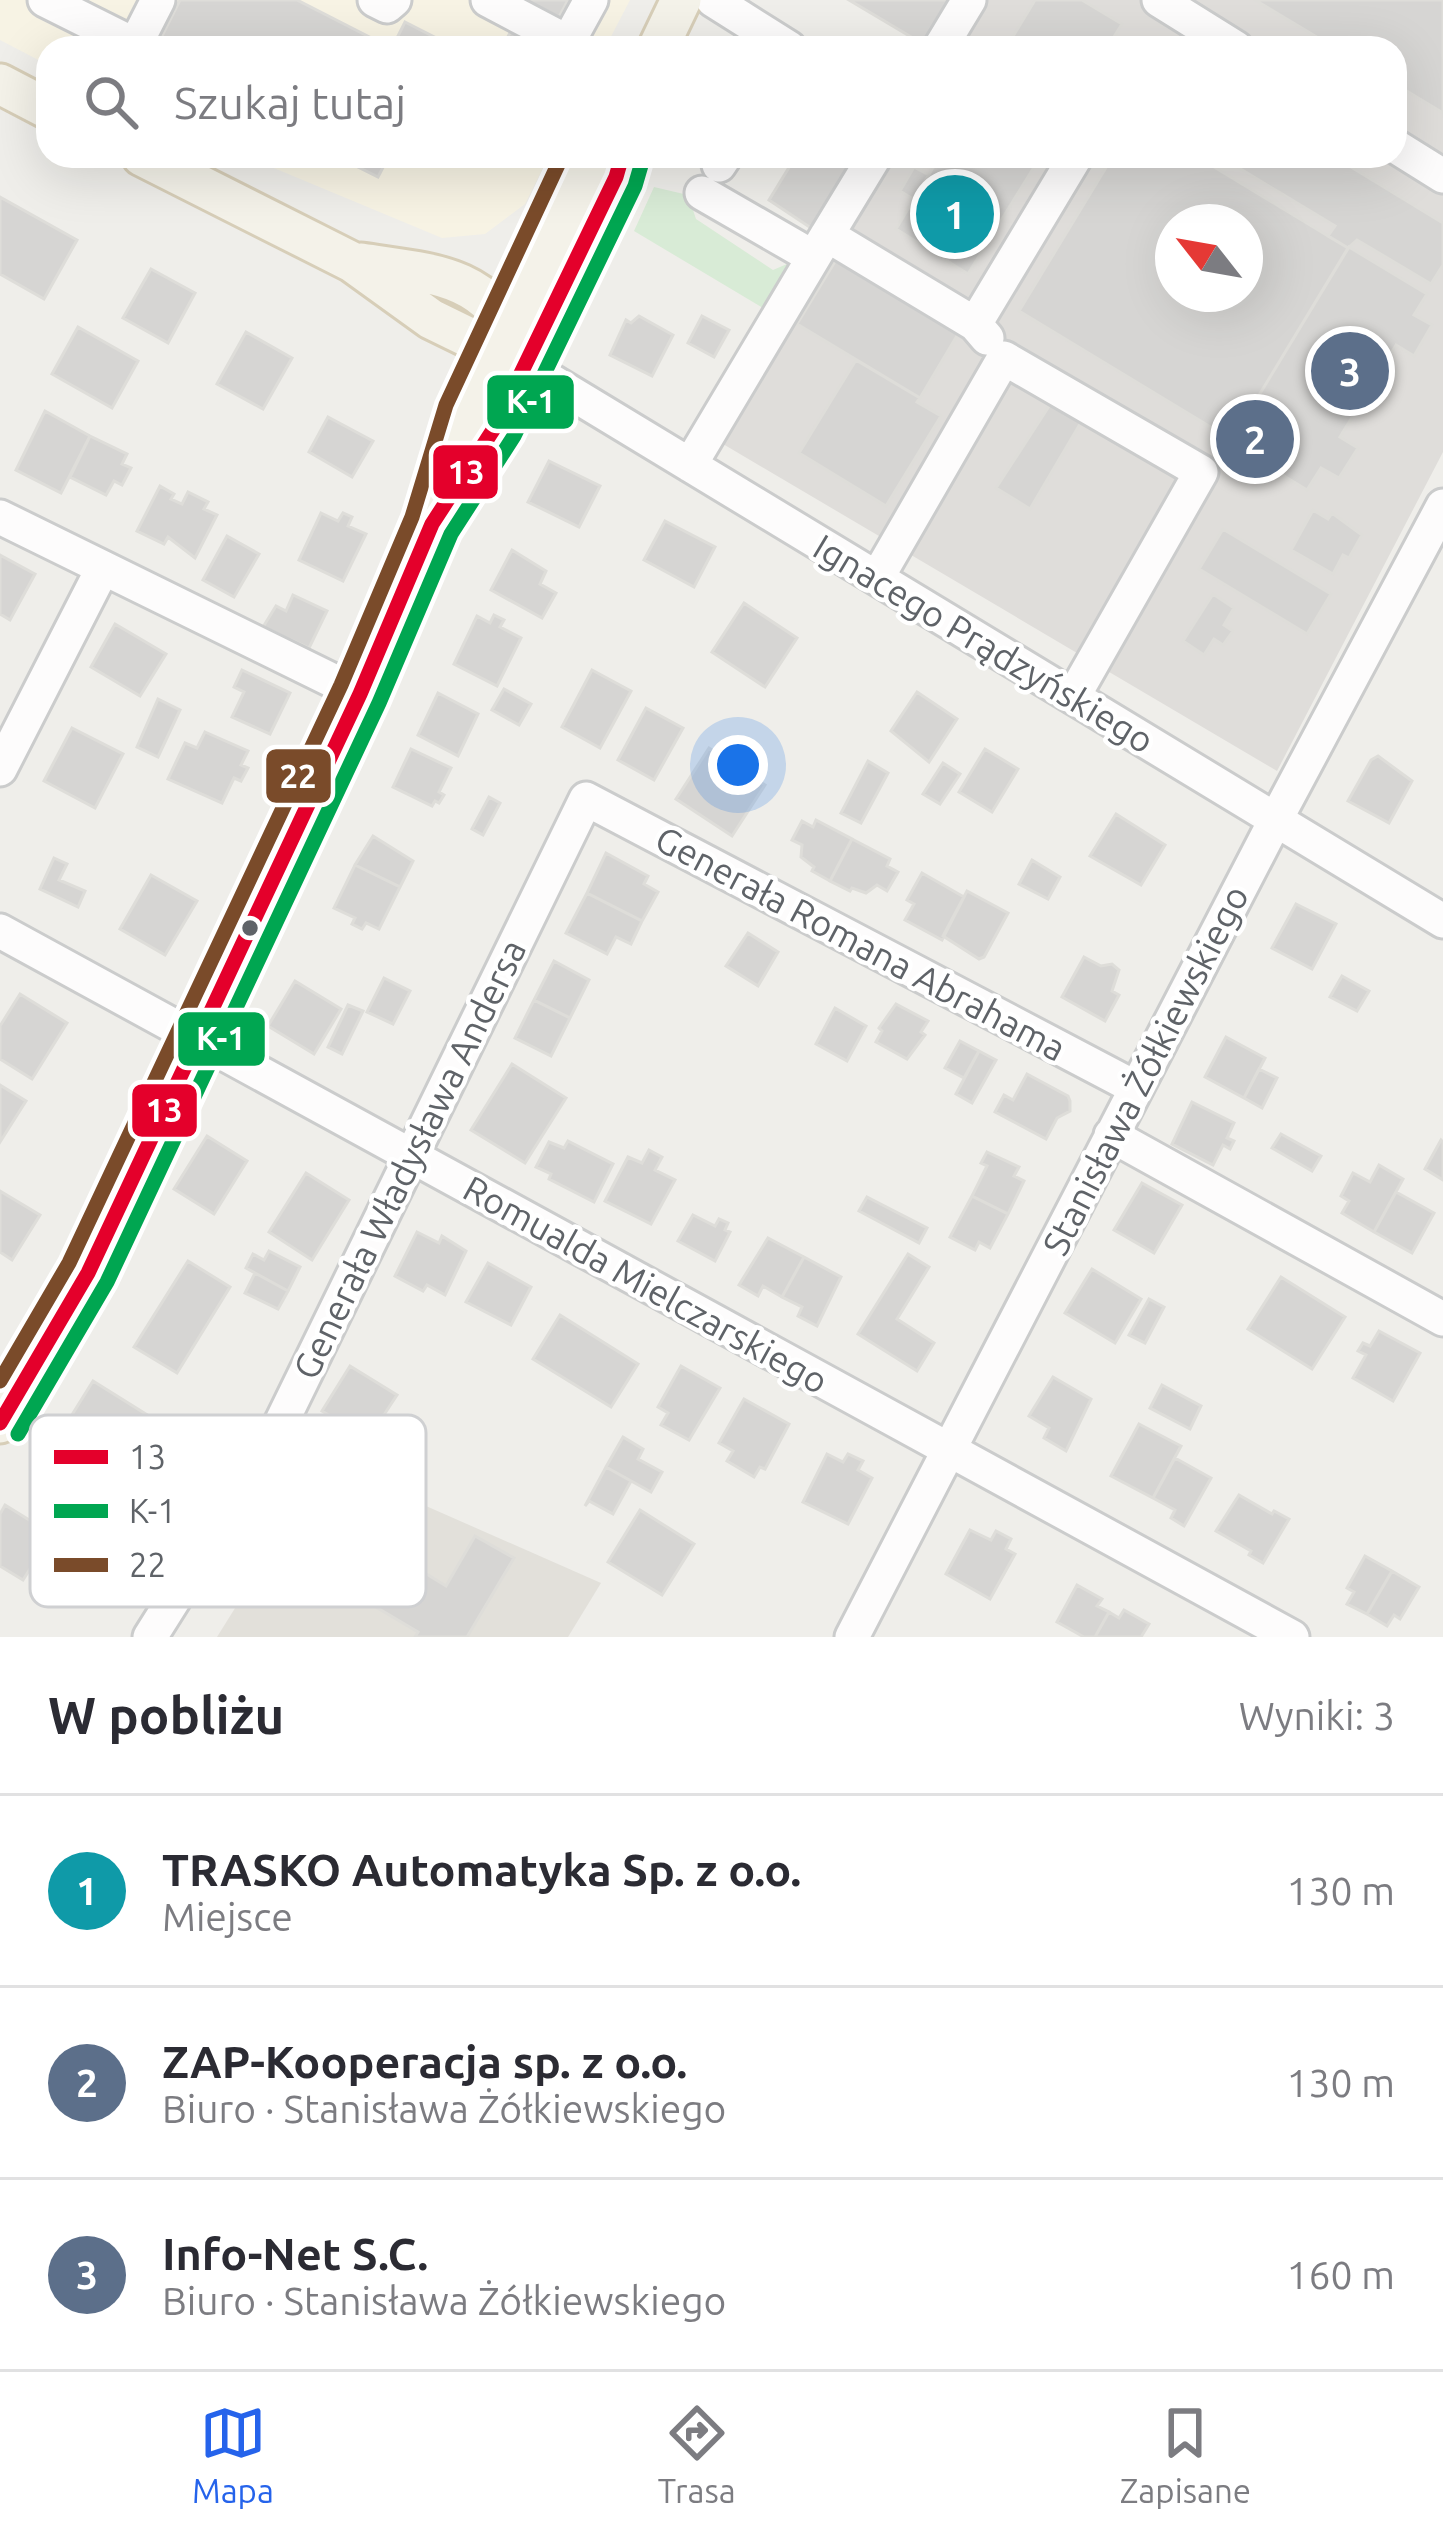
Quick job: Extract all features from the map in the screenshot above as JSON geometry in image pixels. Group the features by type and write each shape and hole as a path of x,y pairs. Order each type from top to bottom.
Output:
{"main road":[{"path":"664,36 681,0"},
{"path":"0,84 36,103"},
{"path":"166,168 352,262 431,320 509,346"},
{"path":"0,1424 88,1273 359,694 432,524 482,450 509,346 580,168"},
{"path":"509,346 619,168"}],"street":[{"path":"45,0 115,36"},
{"path":"140,36 158,0"},
{"path":"375,0 387,6 394,0"},
{"path":"488,0 557,36"},
{"path":"571,36 591,0"},
{"path":"713,0 770,36"},
{"path":"947,36 969,0"},
{"path":"1159,0 1217,36"},
{"path":"1407,154 1443,176"},
{"path":"691,465 867,168"},
{"path":"975,324 1069,168"},
{"path":"715,171 820,246 975,324 1004,358 1202,472 1073,697"},
{"name":"Ignacego Prądzyńskiego","path":"509,346 621,422 1443,921"},
{"path":"877,578 1004,358"},
{"name":"Stanisława Żółkiewskiego","path":"852,1637 1443,506"},
{"path":"0,517 359,694"},
{"path":"0,769 103,568"},
{"name":"Generała Romana Abrahama","path":"586,799 1136,1088"},
{"name":"Generała Władysława Andersa","path":"285,1415 586,799"},
{"name":"Romualda Mielczarskiego","path":"0,931 1270,1632"},
{"path":"1111,1135 1443,1319"},
{"name":"Generała Władysława Andersa","path":"150,1637 168,1607"}],"shaded area":[{"path":"0,0 630,0 611,36 36,36 36,59 0,40"},
{"path":"962,0 1443,0 1443,452 1277,771 696,428 867,168 1407,168 1407,36 945,36"},
{"path":"274,168 543,168 525,204 485,234 442,238"},
{"path":"426,1506 601,1583 568,1637 217,1637 236,1607 426,1607"}],"green space":[{"path":"654,187 688,195 696,219 773,270 787,264 791,270 763,308 634,231"}],"building":[{"path":"180,0 297,0 368,36 162,36"},
{"path":"525,0 568,0 559,17"},
{"path":"849,0 956,0 935,36 910,36"},
{"path":"1035,0 1082,0 1122,24 1114,36 1013,36"},
{"path":"1255,0 1443,0 1443,113 1407,91 1407,36 1315,36"},
{"path":"405,22 432,36 398,36"},
{"path":"360,168 383,168 378,177"},
{"path":"789,168 864,168 823,236 769,200"},
{"path":"913,168 929,175 913,199 900,191"},
{"path":"933,168 1034,168 968,274 896,229"},
{"path":"1106,168 1216,168 1348,248 1232,440 1019,311"},
{"path":"1239,168 1353,168 1443,223 1443,265 1431,284 1357,240 1348,248 1328,236 1335,226"},
{"path":"0,197 77,240 44,299 0,274"},
{"path":"1349,247 1427,294 1414,315 1432,325 1414,356 1396,345 1340,437 1358,448 1339,478 1321,468 1307,490 1230,443"},
{"path":"842,250 964,324 920,398 797,324"},
{"path":"151,269 195,293 168,343 123,318"},
{"path":"639,316 673,335 652,376 610,355 626,320 631,323"},
{"path":"702,316 729,330 714,357 688,343"},
{"path":"78,327 138,361 112,408 52,374"},
{"path":"246,332 292,358 263,409 217,384"},
{"path":"856,360 941,416 886,506 799,453"},
{"path":"1053,400 1083,419 1030,509 996,488"},
{"path":"45,411 90,436 61,493 16,470"},
{"path":"328,417 373,441 352,477 309,452"},
{"path":"90,436 127,454 122,464 131,468 122,485 114,481 106,495 70,477"},
{"path":"549,461 600,486 579,527 528,502"},
{"path":"160,486 182,504 188,492 208,502 204,509 217,515 195,558 168,537 164,544 137,531"},
{"path":"1313,510 1328,519 1332,513 1362,535 1333,574 1291,550"},
{"path":"321,513 338,521 343,513 352,517 348,526 366,534 343,581 299,560"},
{"path":"665,521 715,547 694,587 644,560"},
{"path":"1223,529 1331,594 1307,634 1199,569"},
{"path":"227,536 259,554 234,597 203,580"},
{"path":"512,550 546,571 540,584 556,593 542,618 491,590"},
{"path":"0,555 35,574 10,620 0,614"},
{"path":"1213,594 1234,608 1224,625 1233,631 1223,645 1214,639 1204,655 1183,641"},
{"path":"293,595 327,611 309,648 263,627 276,606 286,611"},
{"path":"744,603 797,638 765,687 712,652"},
{"path":"494,615 504,620 500,627 521,638 497,686 454,664 477,616 490,623"},
{"path":"115,624 166,654 140,696 91,667"},
{"path":"242,670 290,693 270,734 232,717 244,692 234,687"},
{"path":"592,670 631,691 600,748 562,727"},
{"path":"504,689 531,704 519,725 492,710"},
{"path":"917,692 957,719 929,762 891,731"},
{"path":"438,693 478,714 458,756 418,735"},
{"path":"158,699 180,710 158,757 137,747"},
{"path":"646,708 683,728 654,780 618,760"},
{"path":"72,728 123,754 95,808 44,781"},
{"path":"205,732 248,751 241,765 248,768 241,781 234,778 222,803 168,779 185,743 197,748"},
{"path":"709,748 765,785 732,836 676,799"},
{"path":"411,749 451,768 439,803 432,806 393,787"},
{"path":"985,749 1018,769 992,812 959,792"},
{"path":"1378,756 1412,781 1389,823 1348,801 1371,760"},
{"path":"868,761 888,773 861,823 841,813"},
{"path":"943,763 960,774 940,804 923,794"},
{"path":"489,797 500,803 483,835 472,829"},
{"path":"1116,814 1165,845 1141,885 1090,856"},
{"path":"816,820 852,839 830,881 812,871 814,867 801,857 802,845 792,840 802,821 813,827"},
{"path":"373,836 413,861 400,887 355,865"},
{"path":"852,839 890,859 887,866 898,872 887,891 877,885 866,893 850,891 830,881"},
{"path":"606,853 648,876 644,884 658,892 642,921 587,893"},
{"path":"54,858 67,864 59,880 85,891 78,907 40,889"},
{"path":"1032,860 1060,877 1048,899 1019,884"},
{"path":"355,865 400,887 379,929 366,923 362,929 352,924 355,918 334,908"},
{"path":"922,873 964,897 942,940 905,920 914,904 907,900"},
{"path":"151,875 197,901 165,955 120,929"},
{"path":"967,891 1008,913 979,959 943,936"},
{"path":"587,893 642,921 631,944 616,937 607,954 566,933"},
{"path":"1296,904 1336,924 1312,969 1272,948"},
{"path":"748,933 778,952 758,986 726,966"},
{"path":"1084,957 1119,970 1112,991 1119,995 1105,1021 1062,997"},
{"path":"554,961 589,980 570,1018 534,1000"},
{"path":"1342,976 1369,991 1357,1011 1330,997"},
{"path":"384,978 410,991 393,1024 367,1012"},
{"path":"295,981 341,1009 314,1054 268,1026"},
{"path":"20,994 67,1023 32,1079 0,1059 0,1026"},
{"path":"534,1000 570,1018 551,1056 515,1038"},
{"path":"896,1004 928,1021 921,1032 925,1035 907,1059 876,1042 879,1028"},
{"path":"348,1005 363,1011 342,1054 328,1047"},
{"path":"835,1008 866,1026 847,1061 816,1044"},
{"path":"1226,1037 1265,1058 1244,1098 1205,1077"},
{"path":"960,1041 979,1051 964,1078 945,1068"},
{"path":"979,1051 996,1060 972,1103 956,1094"},
{"path":"512,1064 566,1098 525,1163 471,1130"},
{"path":"1259,1069 1277,1078 1262,1108 1244,1098"},
{"path":"1027,1074 1070,1101 1070,1111 1057,1118 1046,1139 995,1112 1004,1095 1013,1100"},
{"path":"0,1085 26,1101 0,1142"},
{"path":"1192,1102 1234,1123 1227,1138 1234,1141 1230,1149 1223,1145 1213,1165 1172,1144"},
{"path":"1281,1134 1321,1156 1312,1171 1272,1148"},
{"path":"207,1136 247,1161 214,1214 174,1189"},
{"path":"568,1141 613,1164 594,1202 536,1167 549,1142 564,1148"},
{"path":"1443,1142 1443,1180 1425,1169"},
{"path":"649,1150 662,1157 655,1170 675,1180 651,1224 605,1201 628,1157 642,1163"},
{"path":"987,1152 1019,1167 1014,1176 1024,1181 1008,1214 972,1196 987,1166 981,1163"},
{"path":"1379,1165 1403,1179 1374,1232 1342,1213 1349,1201 1341,1196 1353,1173 1370,1182"},
{"path":"306,1173 349,1200 312,1260 269,1232"},
{"path":"1142,1183 1182,1205 1154,1253 1114,1230"},
{"path":"0,1191 40,1215 12,1260 0,1252"},
{"path":"1396,1192 1434,1213 1412,1253 1374,1232"},
{"path":"972,1196 1008,1214 990,1248 979,1242 975,1250 950,1237"},
{"path":"867,1197 927,1228 919,1243 859,1211"},
{"path":"693,1215 715,1226 719,1219 728,1223 725,1230 730,1232 715,1261 678,1241"},
{"path":"417,1232 439,1243 442,1236 466,1251 445,1295 427,1285 423,1291 395,1276"},
{"path":"768,1238 804,1257 782,1297 763,1286 758,1296 739,1285"},
{"path":"269,1251 300,1267 288,1291 246,1268 253,1254 264,1260"},
{"path":"908,1254 929,1267 897,1319 934,1343 917,1371 858,1334"},
{"path":"804,1257 841,1277 817,1326 798,1316 802,1307 782,1297"},
{"path":"188,1261 230,1287 177,1373 134,1347"},
{"path":"488,1263 531,1287 511,1325 466,1302"},
{"path":"1092,1269 1141,1299 1115,1343 1065,1313"},
{"path":"255,1273 288,1291 278,1309 245,1293"},
{"path":"1281,1277 1345,1317 1312,1369 1248,1329"},
{"path":"1149,1299 1164,1307 1145,1343 1129,1335"},
{"path":"560,1315 638,1364 611,1407 533,1359"},
{"path":"1379,1331 1420,1353 1393,1401 1353,1378 1366,1355 1358,1351 1363,1343 1370,1346"},
{"path":"350,1366 397,1395 384,1415 322,1411"},
{"path":"681,1366 720,1388 689,1440 661,1425 668,1413 658,1407"},
{"path":"1053,1377 1091,1399 1066,1451 1044,1438 1049,1428 1029,1416"},
{"path":"93,1381 147,1415 72,1415"},
{"path":"1162,1385 1201,1406 1190,1429 1150,1408"},
{"path":"744,1399 789,1424 765,1469 760,1467 754,1477 727,1461 733,1451 719,1443"},
{"path":"1139,1424 1181,1446 1153,1498 1111,1476"},
{"path":"623,1437 643,1449 638,1459 662,1472 651,1492 606,1467"},
{"path":"827,1454 843,1462 848,1454 863,1461 858,1470 872,1478 848,1524 803,1502"},
{"path":"1175,1458 1211,1478 1184,1526 1171,1518 1175,1510 1153,1498"},
{"path":"606,1467 631,1481 613,1514 589,1501 585,1506"},
{"path":"1239,1495 1289,1519 1263,1563 1216,1531"},
{"path":"5,1505 30,1520 30,1569 23,1580 0,1566 0,1514"},
{"path":"640,1510 694,1544 662,1595 608,1562"},
{"path":"970,1530 991,1540 996,1531 1011,1539 1006,1549 1015,1554 990,1599 946,1574"},
{"path":"475,1536 514,1558 467,1637 415,1637 418,1632 376,1607 426,1607 426,1574 446,1586"},
{"path":"1365,1556 1392,1571 1367,1614 1347,1604 1354,1592 1347,1588"},
{"path":"1392,1571 1419,1587 1400,1619 1394,1615 1387,1626 1367,1614"},
{"path":"1077,1585 1102,1599 1097,1606 1109,1612 1095,1637 1084,1637 1057,1622"},
{"path":"1124,1610 1149,1624 1141,1637 1095,1637 1109,1612 1119,1618"}],"transit line":[{"name":"22","path":"0,1381 69,1263 341,685 412,517 446,405 556,168"},
{"name":"13","path":"0,1423 88,1273 360,694 432,524 495,427 619,168"},
{"name":"K-1","path":"18,1434 107,1282 379,703 451,534 514,436 640,168"}],"place":[{"name":"TRASKO Automatyka Sp. z o.o.","path":"955,214"},
{"name":"Info-Net S.C.","path":"1350,371"},
{"name":"ZAP-Kooperacja sp. z o.o.","path":"1255,439"}]}
